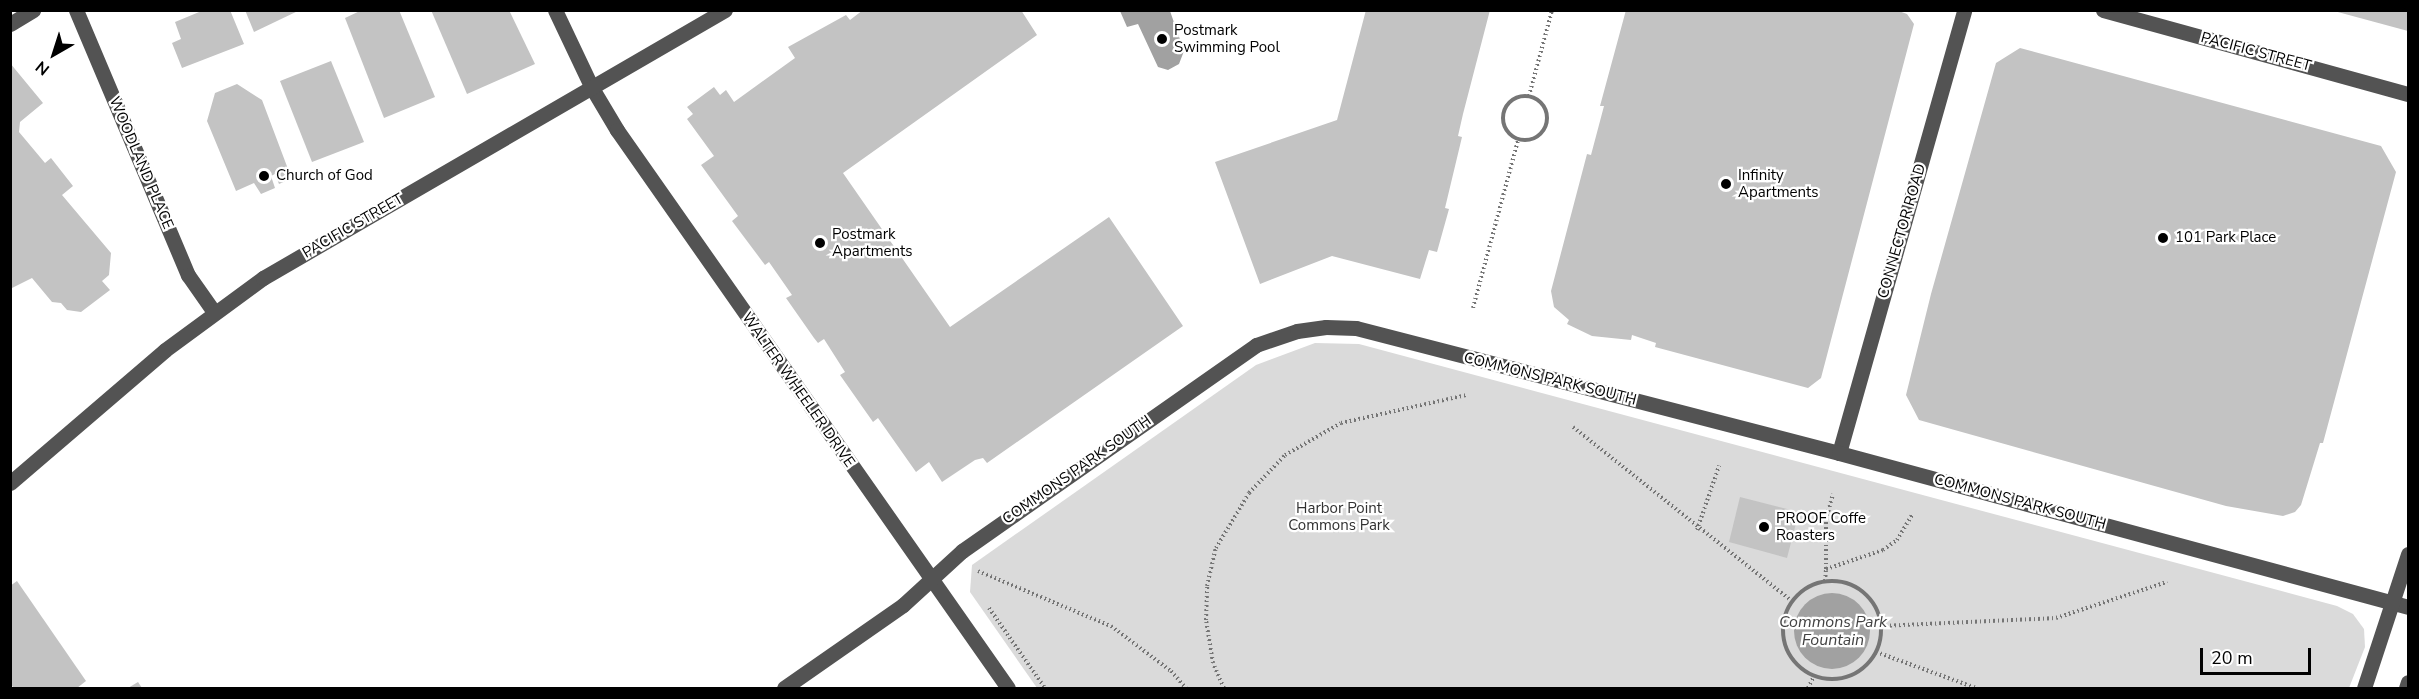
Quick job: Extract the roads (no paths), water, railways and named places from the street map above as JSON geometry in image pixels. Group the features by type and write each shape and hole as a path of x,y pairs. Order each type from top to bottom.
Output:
{"street":[{"path":"10,24 33,10"},
{"name":"WOODLAND PLACE","path":"76,10 188,275 213,312"},
{"name":"WALTER WHEELER DRIVE","path":"555,10 592,88 698,247 1008,688"},
{"name":"PACIFIC STREET","path":"10,483 213,312 263,278 725,10"},
{"name":"CONNECTOR ROAD","path":"1839,453 1965,10"},
{"name":"PACIFIC STREET","path":"2103,10 2409,94"},
{"name":"COMMONS PARK SOUTH","path":"784,688 903,605 962,550 1256,345 1297,331 1326,327 1356,328 1839,453 2401,606"},
{"path":"2364,688 2401,606 2409,554"},
{"path":"2406,688 2409,682"}],"water":[{"name":"Postmark Swimming Pool","path":"1120,11 1170,11 1184,51 1179,64 1168,70 1158,67 1138,24 1127,27"},
{"name":"Commons Park Fountain","path":"1832,593 1847,596 1859,604 1867,616 1870,631 1867,646 1859,658 1847,666 1832,669 1817,666 1805,658 1797,646 1794,631 1797,616 1805,604 1817,596"}],"place":[{"name":"Postmark Swimming Pool","path":"1162,39"},
{"name":"Church of God","path":"264,176"},
{"name":"Infinity Apartments","path":"1726,184"},
{"name":"101 Park Place","path":"2163,238"},
{"name":"Postmark Apartments","path":"820,243"},
{"name":"PROOF Coffe Roasters","path":"1764,527"}],"park label":[{"name":"Harbor Point Commons Park","path":"1339,516"}]}
